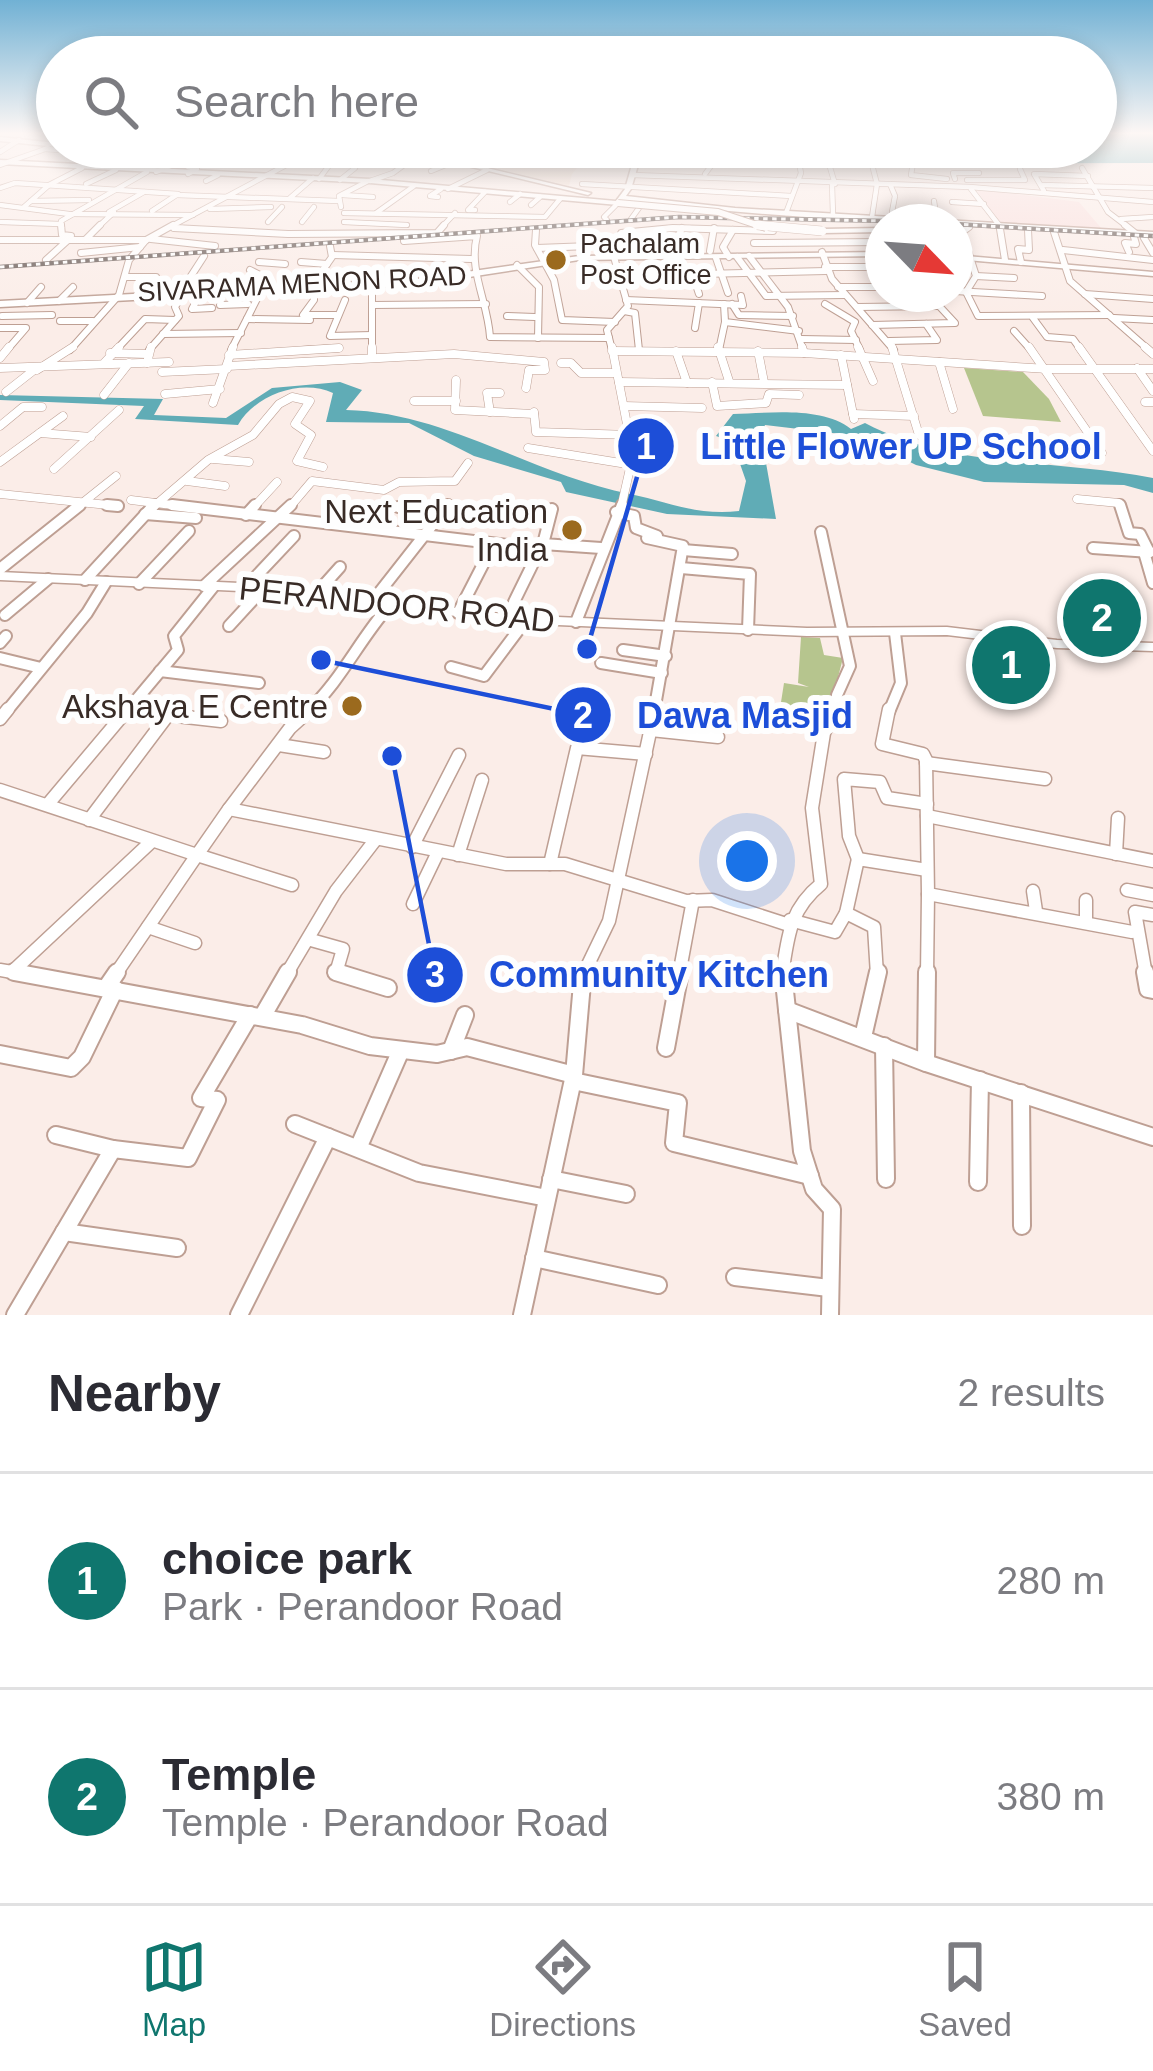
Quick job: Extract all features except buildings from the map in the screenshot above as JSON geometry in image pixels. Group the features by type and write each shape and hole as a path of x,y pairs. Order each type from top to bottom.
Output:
{"street":[{"path":"1,221 38,194"},
{"path":"45,220 104,194"},
{"path":"0,240 86,238 139,194"},
{"path":"162,194 174,197"},
{"path":"6,392 68,353 119,296 129,260 144,242 230,194"},
{"path":"272,222 298,194"},
{"path":"341,204 353,194"},
{"path":"376,213 401,194"},
{"path":"466,212 483,194"},
{"path":"510,202 520,194"},
{"path":"524,194 621,199 676,194"},
{"path":"600,194 718,212 767,229 830,234 852,244 865,240"},
{"path":"609,194 639,208 656,208"},
{"path":"623,194 604,217 625,230 715,228 830,234"},
{"path":"703,208 704,194"},
{"path":"755,194 791,196 786,213"},
{"path":"833,194 833,215"},
{"path":"976,194 999,227 1005,260"},
{"path":"1050,194 1153,202"},
{"path":"1063,250 1153,257 1143,236 1119,219 1098,194"},
{"path":"1119,194 1124,199"},
{"path":"531,205 540,196"},
{"path":"152,211 174,197"},
{"path":"129,199 223,198 314,207 373,197"},
{"path":"286,205 341,204 376,213 545,217 560,199"},
{"path":"621,199 833,215 865,222"},
{"path":"31,201 92,200"},
{"path":"952,202 984,204"},
{"path":"407,225 428,203"},
{"path":"250,218 270,204"},
{"path":"336,315 303,315 314,300 312,286 333,255 331,244 344,222 341,204"},
{"path":"806,214 812,204"},
{"path":"20,207 65,214 152,211 196,215"},
{"path":"302,222 314,207"},
{"path":"631,219 639,208"},
{"path":"210,209 261,211"},
{"path":"167,227 440,230 455,213"},
{"path":"65,214 62,235 215,246"},
{"path":"168,218 177,214"},
{"path":"1119,219 1153,217"},
{"path":"1,221 61,224"},
{"path":"344,222 440,230"},
{"path":"973,224 1143,236"},
{"path":"754,243 794,242 865,226"},
{"path":"973,227 1143,236"},
{"path":"682,228 675,244 687,257 699,284 695,328"},
{"path":"709,273 710,232 715,228"},
{"path":"536,230 537,248 553,266 562,320"},
{"path":"576,622 633,465 608,330 626,300 614,257 625,230"},
{"path":"733,230 723,247 766,296 865,305"},
{"path":"751,230 752,256 793,316 800,335 804,383"},
{"path":"1021,262 1018,249 1029,250 1028,230"},
{"path":"788,231 794,242"},
{"path":"1054,232 1070,281 1153,354"},
{"path":"830,234 822,252 825,269 889,340 919,434"},
{"path":"404,241 477,236 471,259 486,304 490,337 609,338"},
{"path":"1129,252 1125,243 1136,244 1143,236"},
{"path":"46,260 68,240"},
{"path":"81,253 144,242"},
{"name":"SIVARAMA MENON ROAD","path":"0,304 312,286 437,284 546,261 710,255 785,259 852,244 865,249"},
{"path":"537,248 617,245"},
{"path":"333,255 471,259"},
{"path":"710,255 728,293"},
{"path":"175,310 204,256"},
{"path":"243,290 260,274 250,270 266,256"},
{"path":"973,257 1153,274"},
{"path":"430,268 447,258"},
{"path":"259,262 285,263"},
{"path":"301,262 327,264"},
{"path":"518,265 538,287 533,320 538,338"},
{"path":"973,266 973,281"},
{"path":"620,276 865,268"},
{"path":"356,285 366,270"},
{"path":"800,271 806,288 817,289 823,299 855,322 851,331 873,381"},
{"path":"976,276 1014,278"},
{"path":"126,277 156,277"},
{"path":"372,284 372,357"},
{"path":"27,303 41,287"},
{"path":"55,318 73,287"},
{"path":"838,287 865,287"},
{"path":"213,403 229,355 262,289"},
{"path":"216,309 228,290"},
{"path":"652,301 654,290"},
{"path":"193,309 201,292"},
{"path":"973,292 1042,296"},
{"path":"146,314 160,294"},
{"path":"1085,294 1153,298"},
{"path":"823,299 845,295"},
{"path":"626,300 699,298 743,305 741,296"},
{"path":"345,300 330,336 372,335"},
{"path":"525,301 537,301"},
{"path":"674,316 676,302"},
{"path":"1,317 13,304"},
{"path":"175,310 248,304"},
{"path":"357,304 486,304"},
{"path":"728,304 739,315 765,320 775,312 793,316"},
{"path":"728,304 717,345 729,381"},
{"path":"973,305 979,316 1153,320"},
{"path":"108,357 129,363 147,358 179,316 175,310"},
{"path":"624,310 634,313 639,351"},
{"path":"872,325 955,323 945,312"},
{"path":"507,316 615,322"},
{"path":"1,317 92,322"},
{"path":"1033,318 1047,338 1073,339 1152,450"},
{"path":"108,357 145,319 175,320"},
{"path":"247,319 310,320"},
{"path":"725,322 856,340"},
{"path":"889,340 937,340 926,324"},
{"path":"0,328 26,328 0,358"},
{"path":"1014,331 1048,369 1102,453"},
{"path":"163,334 241,333"},
{"path":"229,355 339,348"},
{"path":"612,351 758,351 1048,369 1094,370 1094,366"},
{"path":"676,351 687,383"},
{"path":"758,351 764,382"},
{"path":"841,355 854,416 914,416"},
{"path":"162,372 386,356 544,362 545,370 529,370 526,388"},
{"path":"386,356 386,375"},
{"path":"0,368 36,370 108,357 169,362 152,386"},
{"path":"339,364 356,358"},
{"path":"920,360 923,371"},
{"path":"939,362 953,409"},
{"path":"104,395 129,363"},
{"path":"561,363 572,363 581,373 617,378 847,385"},
{"path":"1094,366 1153,369"},
{"path":"1137,368 1153,392"},
{"path":"456,380 454,410 534,413 533,429 541,433 631,435"},
{"path":"712,382 717,406 766,403 769,394 799,395"},
{"path":"165,394 220,389"},
{"path":"490,412 487,393 500,393"},
{"path":"85,580 157,502 170,499 208,459 258,430 282,400 299,396 310,401 296,424 310,435 297,461 322,467"},
{"path":"414,401 456,401"},
{"path":"1118,401 1144,403"},
{"path":"0,426 23,407 42,406"},
{"path":"624,406 702,408"},
{"path":"54,469 119,410"},
{"path":"0,462 64,416"},
{"path":"40,433 91,437"},
{"path":"528,448 633,465"},
{"path":"562,471 581,458"},
{"path":"208,459 249,462"},
{"path":"48,804 180,644 174,636 209,586 241,548 282,520 312,481 384,490 399,482 455,481 468,463"},
{"path":"0,573 112,480 91,482"},
{"path":"187,482 225,485"},
{"path":"247,515 277,482"},
{"path":"0,494 118,506"},
{"path":"1077,499 1119,503 1130,533 1140,534 1148,552 1153,584"},
{"path":"131,500 494,545 601,548"},
{"path":"620,502 641,530 683,545"},
{"path":"371,603 446,508 402,508 390,531"},
{"path":"452,667 484,676 519,620 514,602 542,547 552,509"},
{"path":"146,514 196,518"},
{"path":"139,584 188,530"},
{"path":"821,532 850,666 837,694 835,718 824,733 812,808 821,884 804,898 789,923 781,985 802,1151 814,1190 832,1209 830,1315"},
{"path":"246,587 294,536"},
{"path":"647,538 732,554"},
{"path":"458,613 494,545"},
{"path":"522,1315 574,1078 583,970 609,921 620,883 672,626 683,545"},
{"path":"1093,548 1148,552"},
{"path":"315,595 340,567"},
{"path":"681,568 750,574 748,630"},
{"name":"PERANDOOR ROAD","path":"0,573 264,588 519,620 843,633 947,631 1075,645 1153,647"},
{"path":"5,615 48,579"},
{"path":"0,719 106,582"},
{"path":"229,626 264,588"},
{"path":"0,1054 71,1068 82,1057 111,989 197,855 290,728 333,688 364,634 389,606"},
{"path":"895,634 901,683 891,700 882,744 922,754 926,763 926,1063"},
{"path":"623,650 666,656"},
{"path":"0,658 41,668"},
{"path":"601,663 662,673"},
{"path":"160,671 259,683"},
{"path":"89,820 168,715 220,722"},
{"path":"651,730 718,737"},
{"path":"279,745 324,752"},
{"path":"550,863 577,748 646,754"},
{"path":"412,847 459,755"},
{"path":"926,763 1045,778"},
{"path":"229,809 506,864 550,863 835,932 846,913 858,859 849,836 844,779 880,782 887,798 927,810 1153,862"},
{"path":"458,855 482,781"},
{"path":"0,790 292,885"},
{"path":"1116,854 1118,818"},
{"path":"56,1135 112,1149 188,1158 217,1100 201,1098 311,940 336,891 376,839"},
{"path":"6,971 152,841"},
{"path":"413,904 438,852"},
{"path":"858,859 927,870"},
{"path":"1127,890 1153,895"},
{"path":"1033,891 1036,910"},
{"path":"928,894 1036,910 1132,932"},
{"path":"666,1048 693,900"},
{"path":"1085,921 1086,900"},
{"path":"1153,915 1135,912 1148,988 1153,990"},
{"path":"846,913 874,927 878,939 878,971 863,1037"},
{"path":"148,927 195,943"},
{"path":"311,940 343,949 336,973 388,988"},
{"path":"6,971 256,1016 401,1050 467,1048 678,1102 674,1143 810,1176"},
{"path":"787,1010 926,1063 1153,1137"},
{"path":"451,1051 465,1015"},
{"path":"884,1046 886,1179"},
{"path":"358,1146 401,1050"},
{"path":"978,1182 980,1080"},
{"path":"1021,1093 1022,1226"},
{"path":"295,1124 418,1173 626,1194"},
{"path":"239,1315 328,1137"},
{"path":"15,1315 112,1149"},
{"path":"64,1232 177,1248"},
{"path":"534,1258 658,1285"},
{"path":"735,1277 829,1288"}],"shaded area":[{"path":"980,194 1079,202 1102,229 999,223"}],"green space":[{"path":"964,368 1023,372 1049,399 1061,422 983,416"},
{"path":"801,637 820,638 824,655 843,658 826,723 779,715 784,683 809,687 798,683"}],"water":[{"path":"340,382 362,390 346,410 418,421 593,485 697,510 739,511 746,481 732,441 716,436 733,414 795,412 825,417 851,429 865,423 898,438 969,456 1153,478 1153,493 1124,485 984,482 916,465 858,436 765,425 761,435 776,519 667,514 566,492 561,482 474,456 409,423 326,422 333,393 320,389 280,392 256,405 238,425 135,419 144,406 0,400 0,395 163,399 154,415 226,418 272,388"}],"railway":[{"path":"0,267 679,217 865,221"},
{"path":"973,225 1153,236"}],"place":[{"name":"Pachalam Post Office","path":"556,260"},
{"name":"Next Education India","path":"572,530"},
{"name":"Temple","path":"1102,618"},
{"name":"Little Flower UP School","path":"587,649"},
{"name":"Dawa Masjid","path":"321,660"},
{"name":"choice park","path":"1011,665"},
{"name":"Akshaya E Centre","path":"352,706"},
{"name":"Community Kitchen","path":"392,756"}]}
